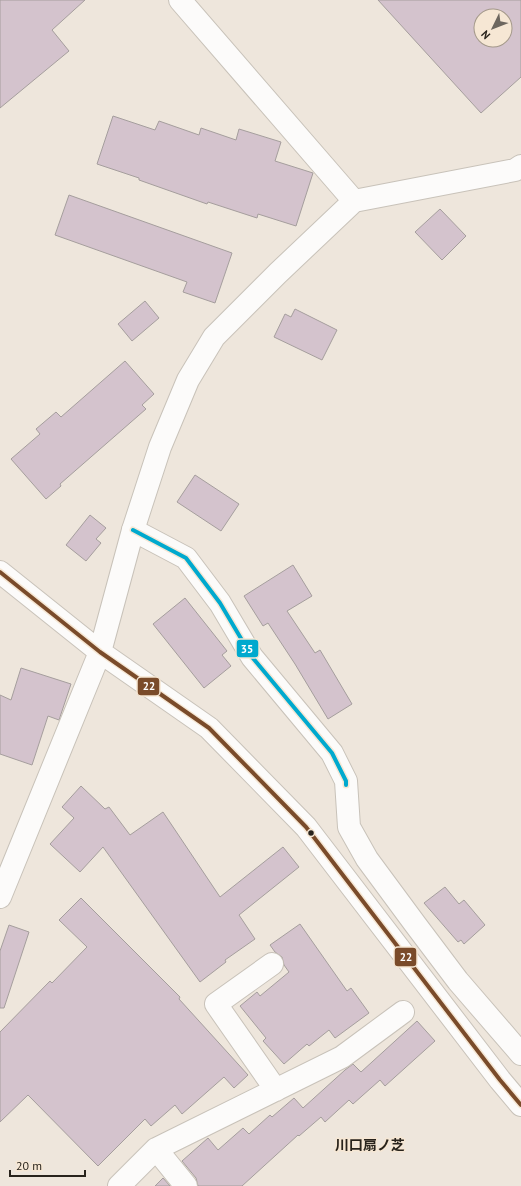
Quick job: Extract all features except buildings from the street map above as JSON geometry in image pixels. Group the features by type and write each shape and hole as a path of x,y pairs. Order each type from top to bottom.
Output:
{"street":[{"path":"180,0 354,201"},
{"path":"0,897 100,652 134,530 160,447 188,380 214,337 278,273 354,201 515,170 521,166"},
{"path":"134,530 186,558 220,603 252,657 332,754 346,781 349,827 367,859 458,981 521,1054"},
{"path":"0,572 100,652 209,728 306,828 500,1080 521,1105"},
{"path":"272,964 216,1004 276,1090"},
{"path":"119,1186 156,1148 342,1057 403,1012"},
{"path":"156,1148 186,1186"}],"transit line":[{"name":"35","path":"133,530 186,558 220,603 252,657 332,753 346,781 346,785"},
{"name":"22","path":"0,572 100,652 209,728 306,827 500,1080 521,1105"}],"district":[{"name":"川口扇ノ芝","path":"370,1145"}]}
